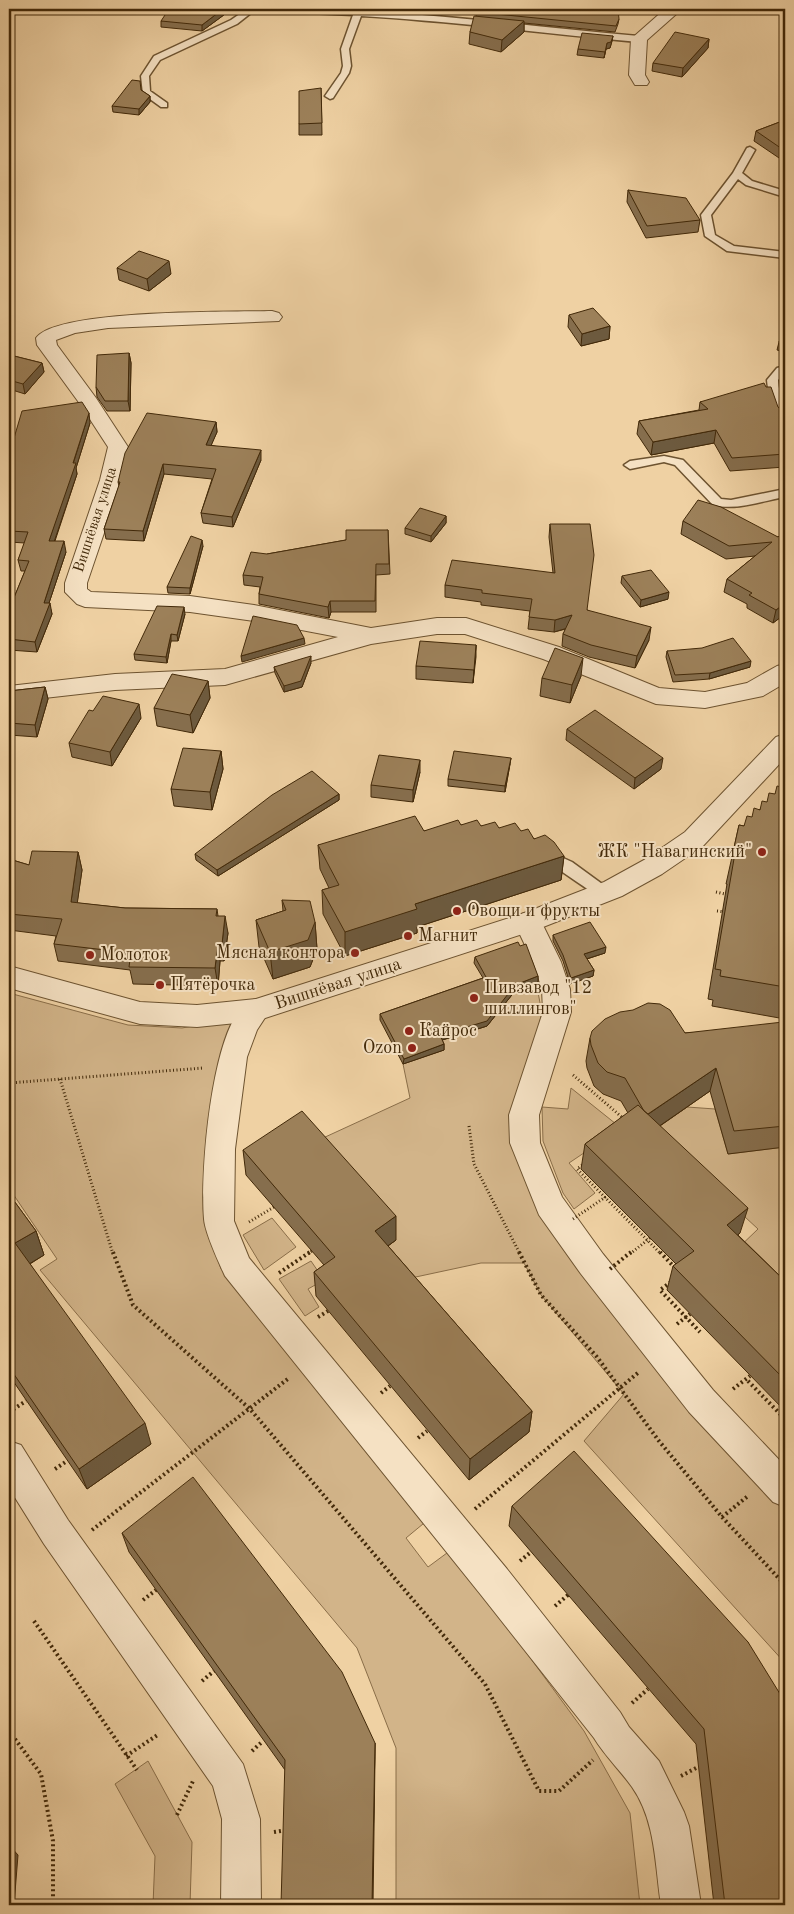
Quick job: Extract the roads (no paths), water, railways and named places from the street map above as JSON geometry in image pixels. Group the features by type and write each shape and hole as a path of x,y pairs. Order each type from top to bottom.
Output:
{"street":[{"path":"641,82 637,75 640,39 674,9"},
{"name":"Вишнёвая улица","path":"272,317 106,323 67,329 52,333 46,338 47,345 89,402 118,447 110,480 76,583 76,592 85,599 190,604 254,613 371,636"},
{"path":"9,694 115,682 225,677 371,636 437,626 466,626 551,653 656,696 674,699 705,700 754,690 785,672"},
{"name":"Вишнёвая улица","path":"9,977 140,1013 197,1016 256,1010 528,922 604,893 653,867 694,839 785,743"},
{"path":"528,922 547,962 556,989 557,1012 524,1115 526,1143 550,1205 592,1264 701,1400 785,1490"},
{"path":"256,1010 245,1025 233,1057 220,1149 219,1221 236,1266 494,1582 607,1725 616,1740 646,1774 670,1826 682,1905"},
{"path":"9,1458 56,1532 230,1777 241,1819 241,1905"}],"lane":[{"path":"164,105 146,92 145,76 157,58 234,22 252,9"},
{"path":"286,9 440,18 545,31 640,39"},
{"path":"330,96 345,73 347,66 345,49 358,13"},
{"path":"750,150 737,174 706,215 710,236 731,249 785,255"},
{"path":"737,174 749,183 785,194"},
{"path":"785,369 781,370 772,380 774,398 785,423"},
{"path":"630,465 664,459 679,462 717,502 724,504 785,492"},
{"path":"550,857 567,866 604,893"}],"place":[{"name":"ЖК \"Навагинский\"","path":"762,852"},
{"name":"Овощи и фрукты","path":"457,911"},
{"name":"Магнит","path":"408,936"},
{"name":"Мясная контора","path":"355,953"},
{"name":"Молоток","path":"90,955"},
{"name":"Пятёрочка","path":"160,985"},
{"name":"Пивзавод \"12 шиллингов\"","path":"474,998"},
{"name":"Кайрос","path":"409,1031"},
{"name":"Ozon","path":"412,1048"}]}
